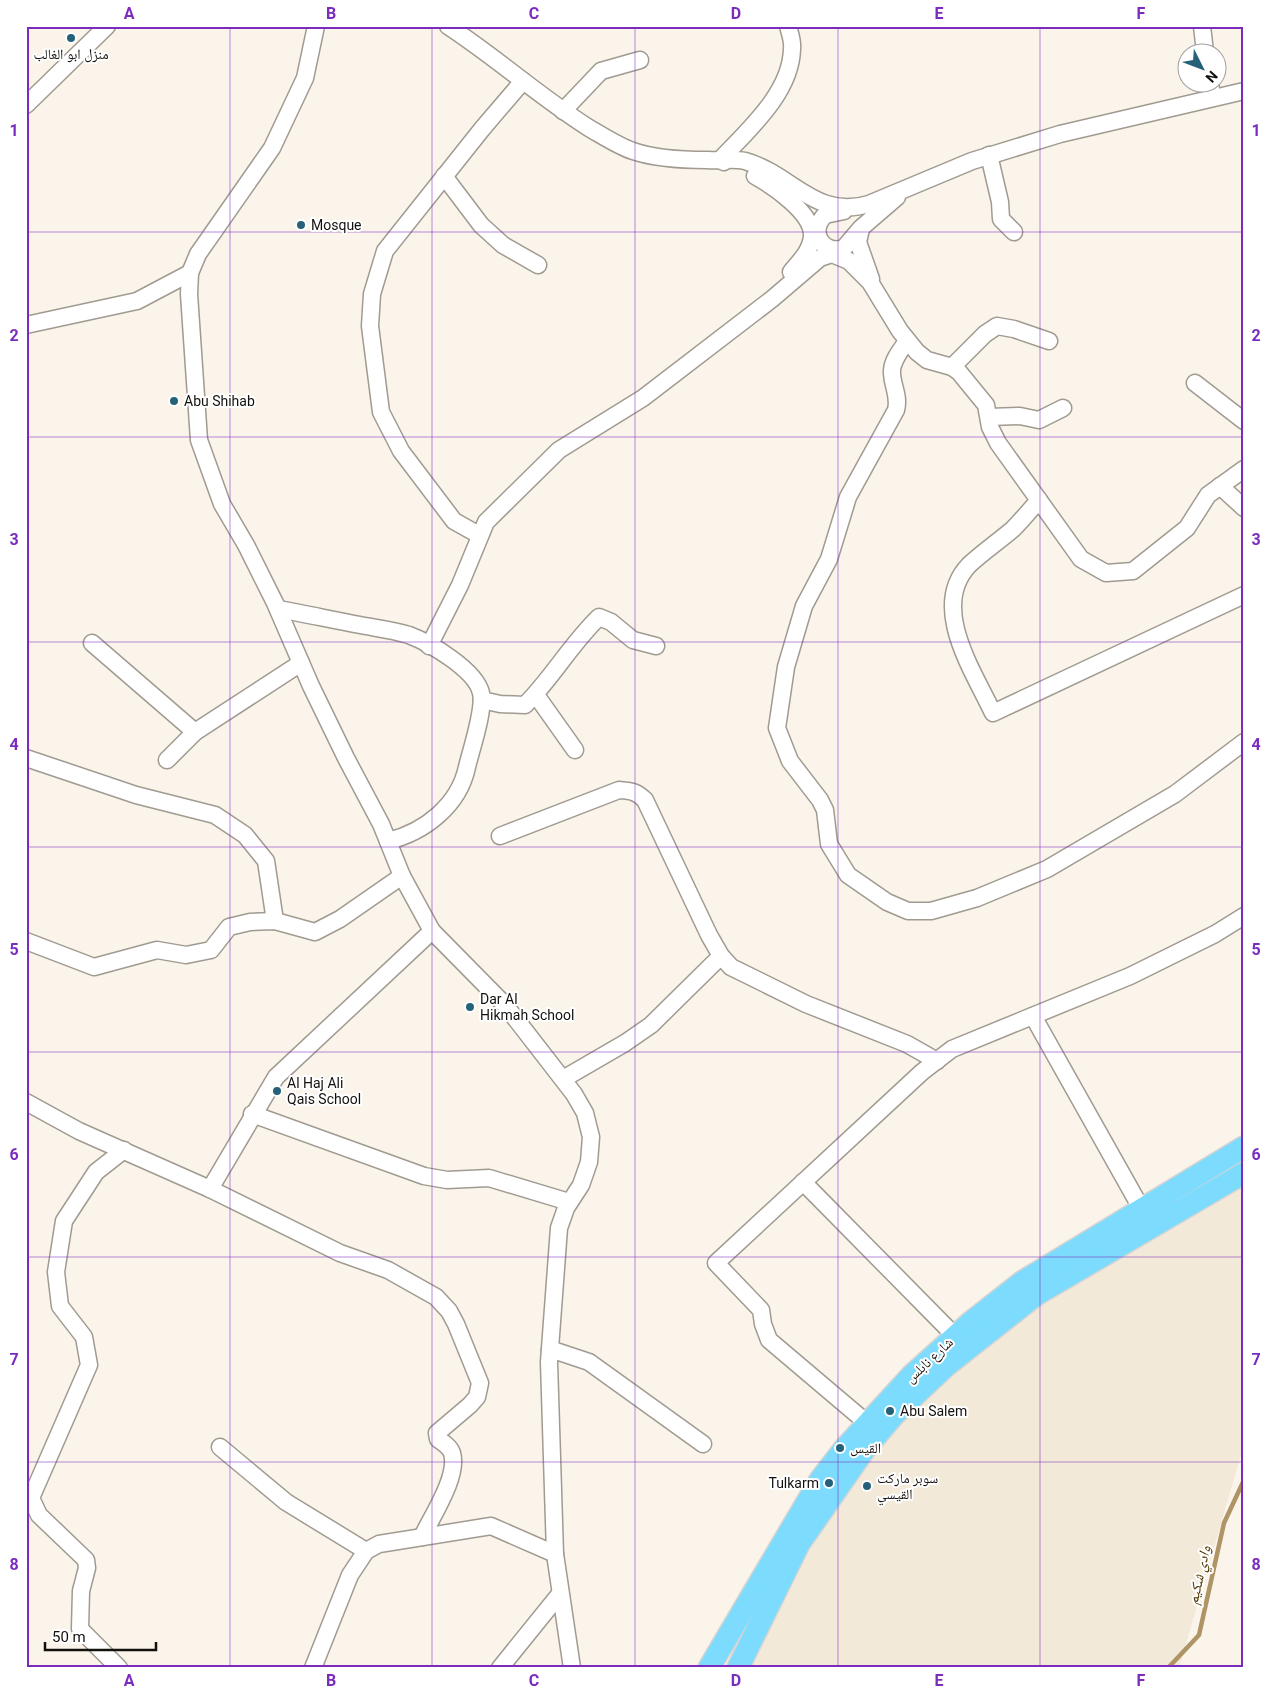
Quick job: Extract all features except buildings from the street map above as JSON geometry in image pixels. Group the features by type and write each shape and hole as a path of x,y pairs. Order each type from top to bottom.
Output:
{"main road":[{"name":"شارع نابلس","path":"709,1668 820,1480 867,1424 911,1376 955,1336 1022,1282 1244,1147"},
{"name":"شارع نابلس","path":"738,1668 799,1544 865,1448 895,1414 946,1366 1036,1295 1244,1173"}],"street":[{"path":"26,105 107,26"},
{"path":"316,26 305,78 272,148 198,254 190,273 189,294 199,440 222,504 246,544 278,609 301,663 388,841 402,876 432,932 505,1005 562,1079 585,1113 591,1137 591,1150 586,1174 569,1202 559,1228 550,1349 555,1554 572,1668"},
{"path":"448,26 484,50 563,111 606,138 632,151 657,157 745,161 770,172 820,204 854,208"},
{"path":"720,160 753,125 780,90 792,50 788,26"},
{"path":"1202,26 1204,42"},
{"path":"563,111 601,71 640,60"},
{"path":"479,535 454,521 401,451 381,412 371,335 372,294 385,252 444,176 523,81"},
{"path":"1228,91 1244,91"},
{"path":"910,186 862,228 850,244 838,250 826,248 818,237 817,225 825,215 854,208 910,186 989,155 1204,92"},
{"path":"989,155 1000,202 1001,219 1014,232"},
{"path":"720,160 766,182 787,198 807,222 812,235 804,256 755,312"},
{"path":"444,176 482,225 502,245 538,265"},
{"path":"862,228 858,242 876,290 907,341 927,360 952,367 981,396 986,405 993,436 1081,559 1106,573 1126,573 1139,568 1187,528 1208,495 1244,469"},
{"path":"429,646 460,585 479,535 486,522 559,450 643,398 755,312 820,258 832,254 849,261 876,290"},
{"path":"26,325 137,301 190,273"},
{"path":"952,367 985,334 998,326 1049,341"},
{"path":"907,341 896,357 892,371 898,394 896,410 848,497 828,559 804,606 786,667 777,728 790,761 820,800 825,810 829,844 848,875 887,902 908,911 930,911 977,898 1047,869 1175,794 1244,742"},
{"path":"1194,383 1244,422"},
{"path":"989,417 1020,416 1039,420 1063,408"},
{"path":"1220,486 1244,508"},
{"path":"1039,500 1014,528 968,567 957,585 953,610 955,632 993,713 1244,595"},
{"path":"278,609 401,632 429,646 467,670 478,684 482,700 460,791 448,806 422,828 400,839 388,841"},
{"path":"482,700 500,704 525,705 536,695 572,646 599,617 612,622 634,640 656,646"},
{"path":"92,643 195,732"},
{"path":"167,760 195,732 301,663"},
{"path":"536,695 575,750"},
{"path":"26,758 136,795 215,815 223,820 245,835 266,861 275,921"},
{"path":"500,836 619,790 632,791 639,794 645,800 708,935 721,956 731,967 797,1000 907,1044 937,1061"},
{"path":"26,941 94,967 157,950 186,955 210,950 230,927 250,922 275,921 315,932 340,919 402,876"},
{"path":"867,1424 769,1340 763,1324 761,1310 716,1263 937,1061 952,1050 1173,956 1244,916"},
{"path":"210,1189 252,1114 276,1077 432,932"},
{"path":"562,1079 651,1025 721,956"},
{"path":"1033,1016 1142,1208"},
{"path":"26,1102 79,1130 210,1189 340,1253 388,1270 436,1297 449,1312 480,1383 479,1389 470,1405 437,1433 438,1440 447,1445 452,1453 452,1476 422,1537"},
{"path":"252,1114 424,1176 447,1180 489,1178 569,1202"},
{"path":"110,1665 80,1629 81,1591 87,1568 86,1560 39,1515 34,1509 32,1498 89,1365 84,1337 60,1306 56,1272 64,1221 96,1172 124,1150"},
{"path":"803,1182 955,1336"},
{"path":"550,1349 589,1362 703,1444"},
{"path":"220,1447 286,1502 366,1551"},
{"path":"313,1668 350,1575 366,1551 379,1544 491,1526 555,1554"},
{"path":"500,1668 560,1595"}],"shaded area":[{"path":"1244,1162 1244,1452 1240,1458 1179,1668 739,1668 890,1416 1114,1243"}],"waterway":[{"name":"وادي شكيم","path":"1168,1668 1199,1635 1224,1523 1244,1480"}],"place":[{"name":"منزل ابو الغالب","path":"71,38"},
{"name":"Mosque","path":"301,225"},
{"name":"Abu Shihab","path":"174,401"},
{"name":"Dar Al Hikmah School","path":"470,1007"},
{"name":"Al Haj Ali Qais School","path":"277,1091"},
{"name":"Abu Salem","path":"890,1411"},
{"name":"القيس","path":"840,1448"},
{"name":"Tulkarm","path":"829,1483"},
{"name":"سوبر ماركت القيسي","path":"867,1486"}]}
